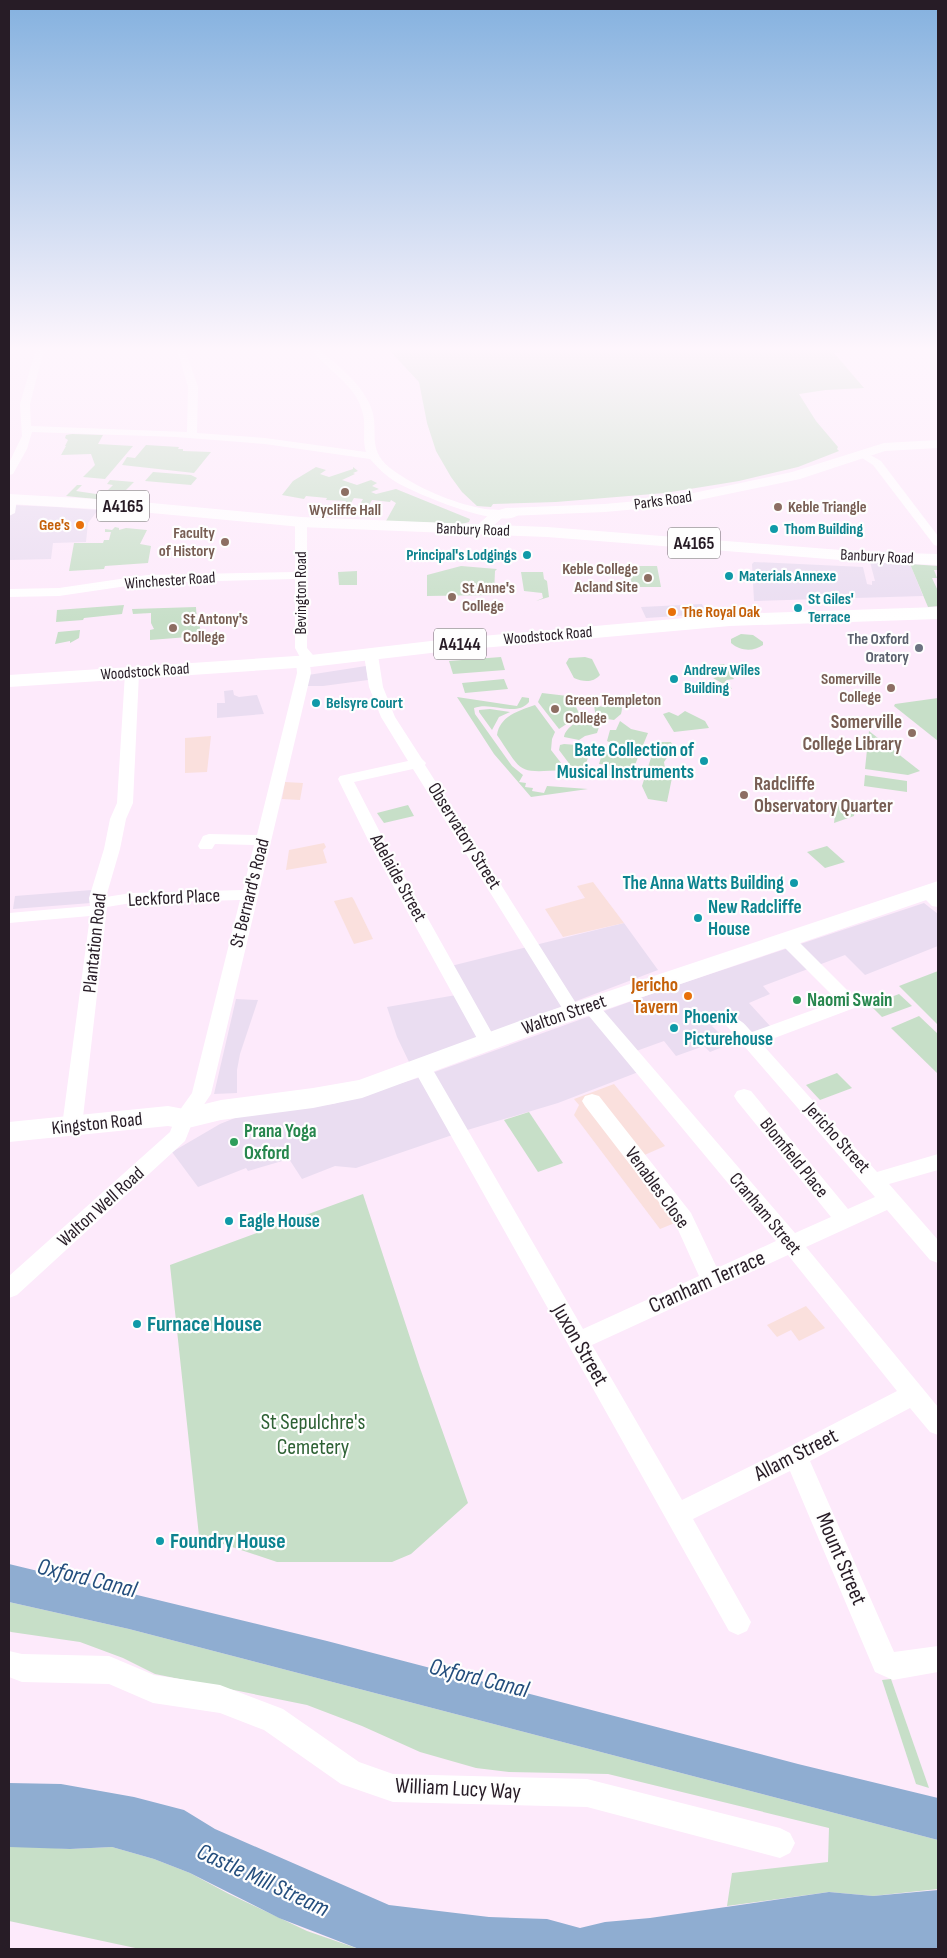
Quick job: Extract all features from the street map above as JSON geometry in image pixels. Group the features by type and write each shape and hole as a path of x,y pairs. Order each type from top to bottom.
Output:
{"main road":[{"name":"Banbury Road","path":"10,504 91,503 301,522 480,530 520,519 849,556 938,560"},
{"name":"Woodstock Road","path":"9,682 305,661 448,645 730,620 938,612"}],"street":[{"path":"9,472 22,449 24,440"},
{"path":"257,440 373,456"},
{"path":"368,440 373,456 388,473 414,488 497,515"},
{"name":"Parks Road","path":"497,515 514,511 520,519 670,502 786,478 893,446 938,444"},
{"path":"863,454 877,463 936,538"},
{"path":"480,530 497,515"},
{"name":"Bevington Road","path":"301,522 305,661"},
{"name":"Winchester Road","path":"9,593 59,592 147,579 302,575"},
{"name":"Observatory Street","path":"371,655 376,686 384,707 418,763 581,1009"},
{"name":"St Bernard's Road","path":"184,1119 202,1094 305,661"},
{"name":"Plantation Road","path":"72,1126 99,906 97,898 112,849 118,819 125,803 132,673"},
{"name":"Adelaide Street","path":"418,763 346,779 377,842 488,1042"},
{"path":"206,846 209,839 263,840"},
{"name":"Walton Street","path":"184,1119 221,1110 362,1089 581,1009 934,894"},
{"name":"Leckford Place","path":"9,918 99,906 131,898 250,895"},
{"path":"749,1040 851,1003 788,940"},
{"name":"Cranham Street","path":"581,1009 791,1244 938,1424"},
{"name":"Jericho Street","path":"734,1024 938,1254"},
{"name":"Juxon Street","path":"422,1068 738,1622"},
{"name":"Blomfield Place","path":"744,1096 845,1220"},
{"name":"Venables Close","path":"592,1101 684,1219 704,1266 713,1280"},
{"name":"Kingston Road","path":"9,1132 168,1116 184,1119"},
{"name":"Walton Well Road","path":"9,1289 178,1136 184,1119"},
{"path":"874,1181 938,1162"},
{"name":"Cranham Terrace","path":"578,1341 891,1199"},
{"name":"Allam Street","path":"678,1514 796,1456 914,1394"},
{"name":"Mount Street","path":"796,1456 885,1662 893,1666 938,1659"},
{"name":"William Lucy Way","path":"9,1664 22,1668 108,1670 154,1689 220,1699 273,1720 351,1774 393,1788 587,1794 780,1843"}],"shaded area":[{"path":"11,505 98,510 88,523 86,542 53,543 51,559 9,560 9,513"},
{"path":"754,562 863,567 867,584 872,585 872,581 875,581 870,562 910,564 923,596 754,601 752,564"},
{"path":"702,604 707,614 646,618 641,607"},
{"path":"366,666 368,680 323,686 306,686 308,675"},
{"path":"233,690 234,695 239,697 257,695 264,714 217,718 217,703 225,703 224,691"},
{"path":"211,736 207,772 185,773 185,738"},
{"path":"285,782 303,783 300,800 282,799"},
{"path":"324,843 326,847 323,850 327,863 286,870 289,850"},
{"path":"593,882 624,923 563,937 545,909 585,898 577,886"},
{"path":"92,890 91,903 13,909 15,896"},
{"path":"352,897 373,939 354,944 334,901"},
{"path":"924,903 938,914 938,946 865,975 845,955 763,986 770,994 749,1003 771,1027 745,1038 729,1021 712,1026 730,1044 710,1052 704,1046 676,1056 664,1041 628,1054 641,1071 558,1103 464,1131 356,1168 335,1166 302,1179 289,1159 248,1171 246,1168 198,1187 172,1152 220,1124 240,1116 280,1109 333,1104 418,1078 668,988"},
{"path":"624,923 658,970 410,1064 397,1037 387,1007 462,994 447,967"},
{"path":"236,999 258,1000 240,1054 237,1070 237,1093 214,1094"},
{"path":"614,1084 665,1146 640,1157 687,1218 660,1229 574,1115 579,1105 574,1099"},
{"path":"806,1306 825,1328 799,1341 791,1330 777,1337 767,1325"}],"green space":[{"path":"68,440 100,440 98,444 133,446 105,479 83,477 95,465 91,454 61,455"},
{"path":"433,440 832,440 839,451 798,467 739,481 665,493 556,502 493,504 491,507 477,506 462,492 436,451"},
{"path":"146,445 179,447 178,449 183,449 183,451 211,452 194,473 122,465 127,457 135,458"},
{"path":"316,467 326,470 320,474 329,477 353,469 353,467 358,471 342,480 357,485 371,480 377,483 372,486 379,489 371,492 376,494 396,489 470,519 469,522 462,524 386,521 396,503 391,500 390,502 372,500 369,505 360,504 363,499 354,498 351,503 345,503 346,501 326,500 327,498 306,496 304,499 282,495 293,481"},
{"path":"153,472 191,475 197,478 191,485 145,481"},
{"path":"110,480 134,482 115,501 66,496 77,485 82,485 76,491 103,495 113,485 107,484"},
{"path":"115,527 119,528 119,530 126,528 147,530 140,544 151,546 148,563 105,566 104,569 69,571 74,543 103,543 104,540 109,540 111,532 105,532 105,529 112,530"},
{"path":"910,564 938,566 938,570 934,570 937,578 932,578 938,591 938,606 928,607"},
{"path":"461,566 497,569 495,571 494,595 427,596 427,575"},
{"path":"628,566 657,566 661,587 632,585"},
{"path":"357,571 357,585 339,585 338,572"},
{"path":"521,572 543,572 544,579 547,581 549,597 536,601 543,598 542,593 524,591"},
{"path":"124,605 122,614 56,622 57,610"},
{"path":"196,607 201,636 150,640 150,630 154,629 151,623 151,613 133,614 132,609"},
{"path":"80,630 79,638 70,643 70,641 55,644 58,632"},
{"path":"741,634 753,635 763,642 763,645 747,650 738,648 731,643 731,639"},
{"path":"501,657 505,670 453,674 449,661"},
{"path":"585,657 592,659 600,675 591,681 574,678 566,663 569,658"},
{"path":"724,664 734,679 726,680 732,689 713,678 718,677 710,666"},
{"path":"504,679 508,689 465,693 462,683"},
{"path":"542,693 576,697 574,703 580,715 559,729 538,702"},
{"path":"609,694 622,707 621,714 614,720 601,718 595,712 594,705 604,707"},
{"path":"457,697 517,706 522,697 529,698 529,702 517,709 481,706 474,708 475,714 512,766 523,775 519,782 526,783 525,787 533,788 532,791 544,793 547,786 588,789 531,797 494,754"},
{"path":"938,698 938,741 894,706 895,704"},
{"path":"535,705 555,732 551,750 565,768 563,770 537,771 522,768 517,764 497,735 502,723 511,715"},
{"path":"490,709 510,712 499,717 492,730 479,712 479,710"},
{"path":"685,711 705,721 709,728 674,732 663,714 669,712 678,716"},
{"path":"593,715 601,721 597,733 585,736 579,740 564,737 565,733 575,723"},
{"path":"620,721 631,729 648,733 632,772 623,776 609,776 605,773 608,765 599,764 603,751 609,750 611,743 607,741 610,730 616,730"},
{"path":"869,731 920,771 908,775 865,769"},
{"path":"656,742 671,742 676,753 669,755 664,762 665,768 673,773 667,802 648,799 642,786"},
{"path":"560,745 577,745 580,750 589,755 583,772 574,770 559,750"},
{"path":"865,775 907,781 907,792 864,786"},
{"path":"837,800 855,803 854,816 834,823"},
{"path":"408,805 414,816 384,823 377,813"},
{"path":"827,846 845,862 825,868 807,852"},
{"path":"938,971 938,1025 899,986"},
{"path":"899,994 912,1006 882,1017 870,1005"},
{"path":"919,1016 938,1034 938,1074 891,1028"},
{"path":"837,1073 852,1088 820,1100 806,1085"},
{"path":"529,1112 563,1163 538,1172 504,1120"},
{"name":"St Sepulchre's Cemetery","path":"363,1194 420,1368 468,1503 411,1554 392,1562 277,1562 199,1536 170,1265"},
{"path":"9,1602 129,1629 938,1840 938,1889 873,1896 829,1892 727,1906 732,1873 828,1862 829,1828 608,1774 509,1772 476,1768 420,1752 362,1726 307,1705 155,1674 123,1658 80,1642 11,1632 9,1631"},
{"path":"891,1679 929,1788 916,1784 882,1680"},
{"path":"9,1847 70,1849 112,1847 154,1859 190,1873 307,1931 359,1949 140,1949 9,1921"}],"water":[{"name":"Oxford Canal","path":"9,1564 327,1641 798,1764 938,1798 938,1840 129,1629 9,1602"},
{"name":"Castle Mill Stream","path":"9,1783 61,1784 134,1797 184,1810 215,1829 389,1905 489,1917 547,1919 580,1928 605,1922 650,1918 829,1892 873,1896 938,1890 938,1949 359,1949 279,1918 190,1873 154,1859 112,1847 70,1849 9,1847"}],"place":[{"name":"Wycliffe Hall","path":"345,492"},
{"name":"Keble Triangle","path":"778,507"},
{"name":"Gee's","path":"80,525"},
{"name":"Thom Building","path":"774,529"},
{"name":"Faculty of History","path":"225,542"},
{"name":"Principal's Lodgings","path":"527,555"},
{"name":"Materials Annexe","path":"729,576"},
{"name":"Keble College Acland Site","path":"648,578"},
{"name":"St Anne's College","path":"452,597"},
{"name":"St Giles' Terrace","path":"798,608"},
{"name":"The Royal Oak","path":"672,612"},
{"name":"St Antony's College","path":"173,628"},
{"name":"The Oxford Oratory","path":"919,648"},
{"name":"Andrew Wiles Building","path":"674,679"},
{"name":"Somerville College","path":"891,688"},
{"name":"Belsyre Court","path":"316,703"},
{"name":"Green Templeton College","path":"555,709"},
{"name":"Somerville College Library","path":"912,733"},
{"name":"Bate Collection of Musical Instruments","path":"704,761"},
{"name":"Radcliffe Observatory Quarter","path":"744,795"},
{"name":"The Anna Watts Building","path":"794,883"},
{"name":"New Radcliffe House","path":"698,918"},
{"name":"Jericho Tavern","path":"688,996"},
{"name":"Naomi Swain","path":"797,1000"},
{"name":"Phoenix Picturehouse","path":"674,1028"},
{"name":"Prana Yoga Oxford","path":"234,1142"},
{"name":"Eagle House","path":"229,1221"},
{"name":"Furnace House","path":"137,1324"},
{"name":"Foundry House","path":"160,1541"}]}
